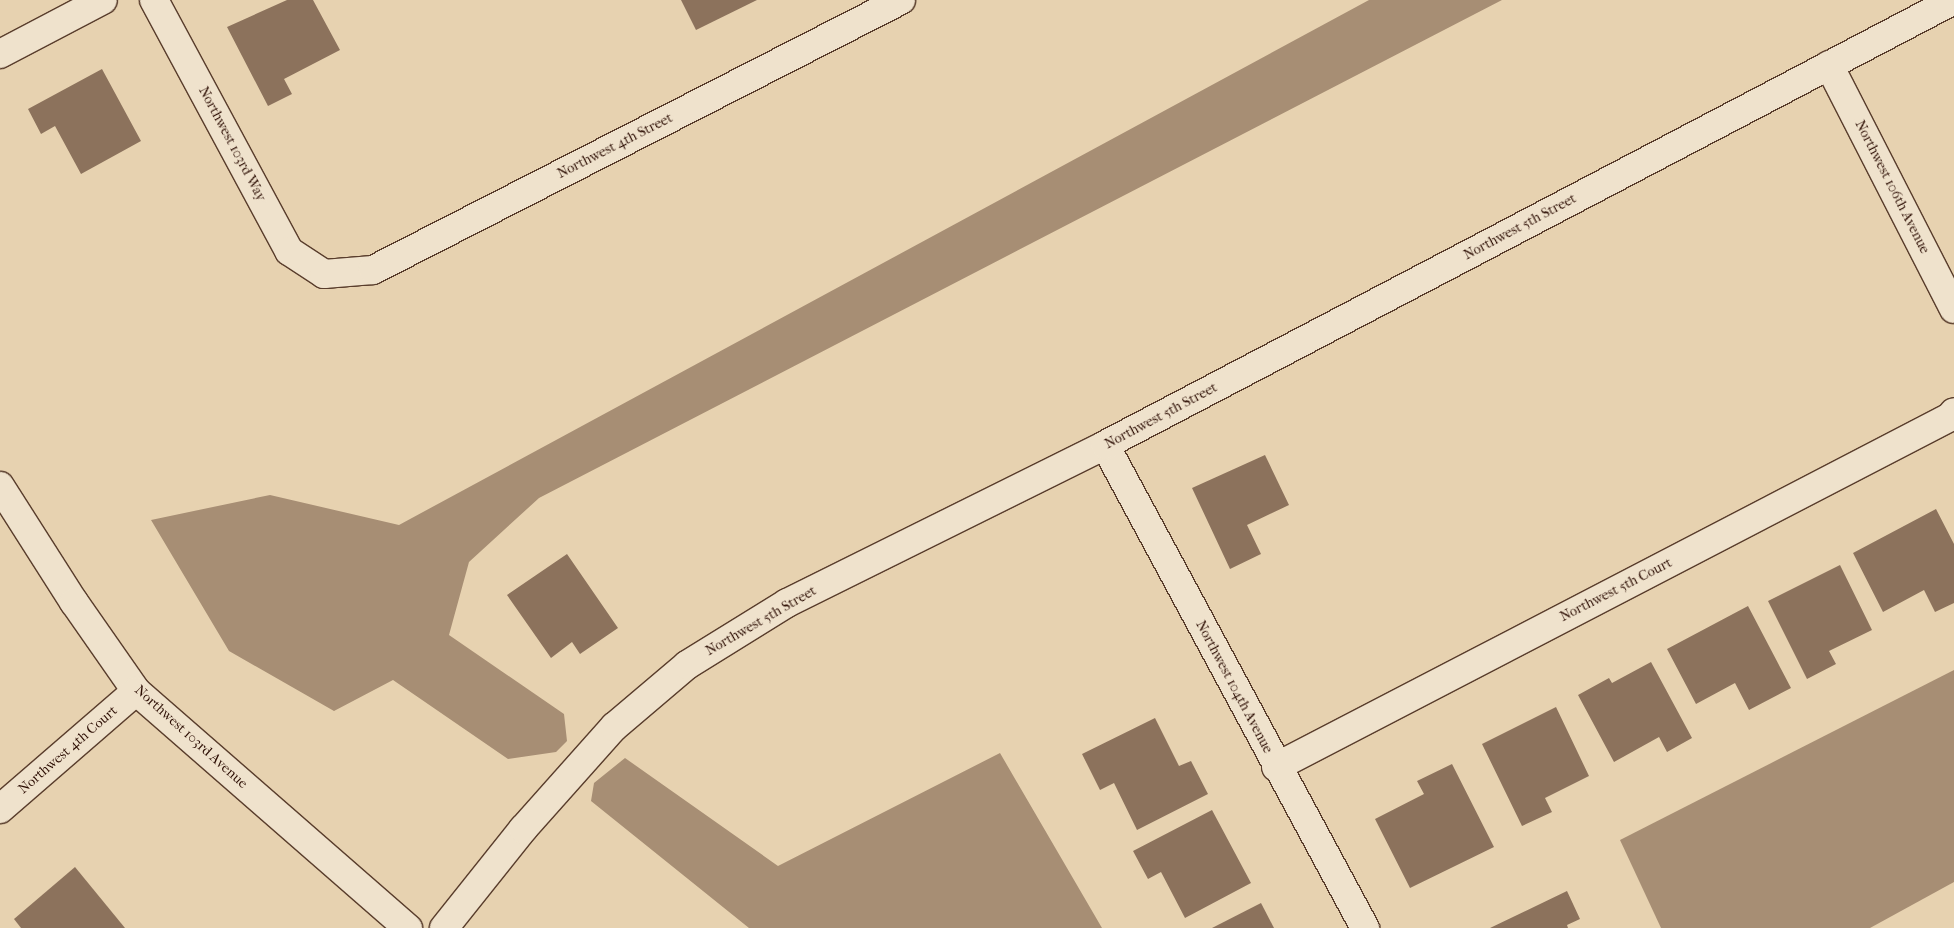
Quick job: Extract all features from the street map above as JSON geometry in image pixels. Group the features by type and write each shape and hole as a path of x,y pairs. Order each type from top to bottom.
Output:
{"street":[{"path":"0,54 103,0"},
{"name":"Northwest 103rd Way","path":"154,0 289,251 324,274"},
{"name":"Northwest 4th Street","path":"324,274 373,270 901,0"},
{"name":"Northwest 5th Street","path":"444,928 523,829 614,727 687,665 787,603 1105,445 1954,0"},
{"name":"Northwest 106th Avenue","path":"1829,65 1954,309"},
{"name":"Northwest 5th Court","path":"1276,767 1950,418 1954,412"},
{"name":"Northwest 104th Avenue","path":"1105,445 1276,767 1365,928"},
{"name":"Northwest 103rd Avenue","path":"0,486 74,602 136,690 408,928"},
{"name":"Northwest 4th Court","path":"0,809 136,690"}],"shaded area":[{"path":"1369,0 1502,0 539,498 469,562 449,635 564,714 567,741 556,752 508,759 393,680 334,711 229,651 151,520 270,495 399,525"},
{"path":"1954,670 1954,882 1870,928 1661,928 1620,840"},
{"path":"1000,753 1102,928 749,928 591,801 594,783 625,758 778,866"}],"building":[{"path":"287,0 313,0 340,50 284,79 292,94 268,106 227,27"},
{"path":"681,0 757,0 696,30"},
{"path":"102,69 141,141 81,174 55,126 41,134 28,109"},
{"path":"1265,455 1289,505 1247,525 1261,554 1230,569 1192,488"},
{"path":"1936,509 1954,544 1954,603 1935,612 1924,590 1883,612 1853,553"},
{"path":"567,554 618,628 580,654 572,642 551,658 507,595"},
{"path":"1840,565 1872,630 1829,651 1836,664 1807,679 1768,601"},
{"path":"1748,606 1791,688 1749,710 1735,683 1696,704 1667,649"},
{"path":"1651,662 1692,738 1667,752 1659,737 1614,762 1578,695 1609,678 1612,683"},
{"path":"1556,707 1589,776 1545,798 1552,812 1522,826 1482,744"},
{"path":"1155,718 1179,766 1191,761 1208,794 1137,830 1114,783 1100,790 1082,754"},
{"path":"1452,764 1494,847 1410,888 1375,819 1424,794 1417,781"},
{"path":"1212,810 1251,883 1185,918 1161,872 1148,879 1133,851"},
{"path":"75,867 125,928 21,928 14,919"},
{"path":"1567,891 1580,919 1567,925 1568,928 1490,928"},
{"path":"1261,903 1274,928 1212,928"}]}
